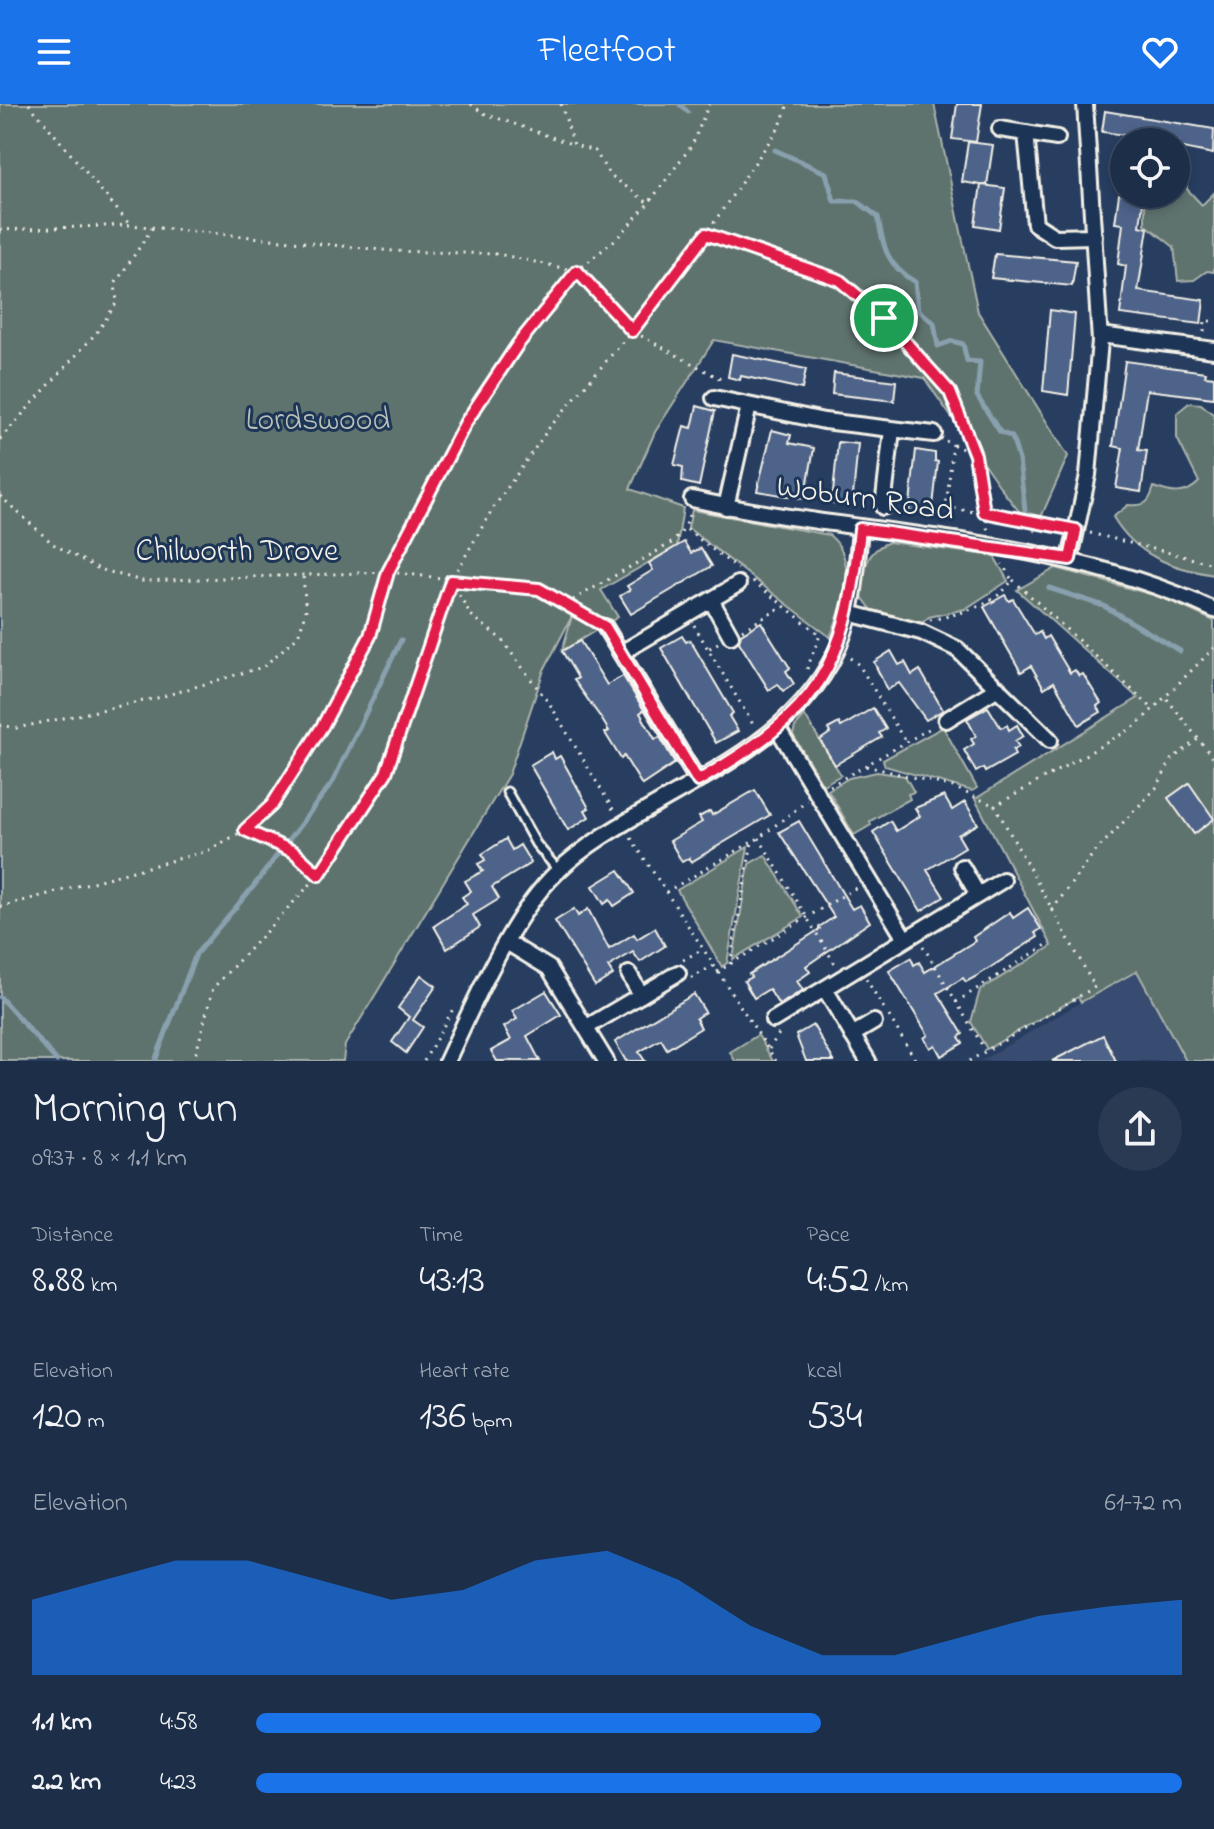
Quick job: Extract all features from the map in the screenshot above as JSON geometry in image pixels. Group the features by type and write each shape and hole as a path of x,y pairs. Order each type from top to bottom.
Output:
{"street":[{"path":"1070,559 1093,435 1100,335 1085,104"},
{"path":"1000,129 1057,138"},
{"path":"1026,133 1035,224 1055,237 1094,236"},
{"path":"1100,335 1208,349"},
{"path":"714,398 892,430 934,434"},
{"path":"726,507 749,406"},
{"path":"883,507 892,430"},
{"name":"Woburn Road","path":"692,499 860,529 990,545 1070,559 1145,580 1214,610"},
{"path":"447,1061 474,1003 508,943 538,893 559,870 622,824 763,741 814,690 837,648 849,613 860,529"},
{"path":"621,653 743,578"},
{"path":"711,600 731,636"},
{"path":"849,613 921,632 957,649 1050,740"},
{"path":"605,627 698,781"},
{"path":"946,720 998,688"},
{"path":"778,729 870,879 910,936"},
{"path":"962,867 978,895"},
{"path":"773,1020 1003,880"},
{"path":"508,943 549,968 606,1061"},
{"path":"587,1027 678,973"},
{"path":"629,974 641,995"},
{"path":"825,989 868,1061"},
{"path":"852,1035 874,1022"}],"lane":[{"path":"507,792 536,844 559,870"}],"path":[{"path":"29,104 130,225"},
{"path":"471,104 483,113 595,151 609,174 648,204"},
{"path":"561,104 574,145"},
{"path":"0,907 207,851 245,830 272,805 323,725 370,636 388,572 466,422 518,344 577,271 617,238 648,204 692,145 709,104"},
{"path":"194,1061 213,988 319,875 386,773 451,581 492,510 549,428 632,331 706,234 780,126 788,104"},
{"path":"0,230 130,225 393,251 498,254 577,271 632,331 719,378 714,398"},
{"path":"0,439 98,331 117,302 115,284 153,227"},
{"path":"706,234 839,280 884,318 950,392 975,455 990,545 1012,580 1154,710"},
{"path":"1208,349 1205,320 1214,322"},
{"path":"934,434 975,455"},
{"path":"953,444 946,507 1076,530 1214,564"},
{"name":"Chilworth Drove","path":"0,496 53,544 99,569 142,581 388,572 539,589 605,627"},
{"path":"566,604 673,542 685,528 692,499"},
{"path":"685,528 743,578 859,665 905,741"},
{"path":"0,725 17,728 84,711 157,698 263,667 298,636 306,613 303,575"},
{"path":"921,632 929,620 967,611 1008,587 1012,580"},
{"path":"708,649 784,606"},
{"path":"688,614 763,741"},
{"path":"995,806 1136,726 1214,648"},
{"path":"1166,698 1214,759"},
{"path":"1052,910 1093,854 1157,787 1171,760 1198,739"},
{"path":"864,766 953,787 995,806 1095,987 969,1061"},
{"path":"245,830 294,852 319,875"},
{"path":"759,838 843,977"},
{"path":"730,964 752,842"},
{"path":"717,972 870,879"},
{"path":"910,936 956,1002 985,1051"},
{"path":"956,1002 1048,944"},
{"path":"424,1061 457,1003"}],"shaded area":[{"path":"1138,970 1186,1061 981,1061 1081,1002"}],"green space":[{"name":"Lordswood","path":"0,104 934,104 978,312 1068,456 1035,531 1005,494 924,378 714,340 655,432 630,489 683,508 677,546 601,590 618,617 562,651 572,616 544,670 509,774 345,1045 343,1061 0,1061"},
{"path":"1190,192 1202,205 1214,193 1214,272 1207,271 1194,280 1178,281 1174,247 1145,224 1145,208 1190,208"},
{"path":"1189,403 1201,404 1214,415 1214,575 1156,558 1133,542 1113,517 1128,505 1146,503 1154,487 1178,492 1189,490 1199,482 1177,438 1177,413"},
{"path":"692,510 829,535 844,556 846,569 840,612 830,637 688,528"},
{"path":"889,542 994,556 1008,581 965,609 929,617 922,623 872,610 862,597 866,564 874,551"},
{"path":"1056,568 1164,598 1214,621 1214,1061 1186,1061 1137,971 1081,1002 1078,997 987,1049 971,1022 980,990 1052,946 975,799 1138,698 1017,590"},
{"path":"805,716 841,775 823,785 793,735 795,727"},
{"path":"943,727 977,788 972,791 885,766 883,760"},
{"path":"877,772 905,776 914,792 908,794 910,799 870,821 871,825 854,835 828,790 849,778"},
{"path":"748,847 727,963 722,967 677,890"},
{"path":"765,855 803,917 733,959 749,864"},
{"path":"758,1035 773,1061 735,1061 730,1052"}],"building":[{"path":"957,104 982,104 976,142 952,139"},
{"path":"1105,111 1214,129 1213,154 1190,149 1190,128 1110,128 1110,133 1102,132"},
{"path":"968,142 993,145 987,185 982,185 1005,188 999,229 975,225 981,185 962,182"},
{"path":"1117,208 1142,208 1140,226 1148,228 1138,291 1204,300 1201,324 1120,314 1126,266 1118,264 1123,224 1115,223"},
{"path":"995,254 1076,261 1072,286 991,278"},
{"path":"1050,310 1075,314 1068,395 1043,391"},
{"path":"732,354 806,369 802,389 741,376 740,380 728,377"},
{"path":"1125,361 1206,372 1205,376 1214,377 1214,398 1147,390 1138,450 1147,451 1141,492 1116,488 1123,448 1113,446"},
{"path":"834,373 896,381 894,401 832,394"},
{"path":"697,406 715,411 699,486 682,482 683,467 674,465 684,426 692,428"},
{"path":"772,430 791,435 789,443 814,448 805,499 757,491"},
{"path":"838,442 858,444 852,506 832,503"},
{"path":"916,450 935,453 935,461 938,462 933,506 930,505 929,514 909,512"},
{"path":"684,542 691,553 701,548 712,566 631,614 620,596 630,590 627,586 653,570 649,563"},
{"path":"1005,595 1009,601 1013,599 1035,635 1040,632 1044,639 1048,636 1070,673 1075,670 1079,676 1083,674 1101,703 1097,706 1101,712 1079,725 1054,682 1044,688 1031,666 1021,672 984,607"},
{"path":"761,622 790,668 786,671 794,684 783,691 778,684 769,690 739,642 741,634"},
{"path":"682,636 686,642 690,640 733,713 729,716 738,731 716,743 661,648"},
{"path":"580,641 607,685 623,676 644,710 640,713 655,739 660,737 675,763 642,785 624,756 621,759 605,733 609,731 574,680 578,678 562,651"},
{"path":"891,651 899,665 905,662 912,675 920,670 943,710 926,720 899,683 887,690 874,662"},
{"path":"988,707 1001,728 1007,725 1009,730 1017,725 1023,736 1015,741 1019,747 1013,750 1015,755 985,772 983,768 976,772 964,750 974,744 971,739 976,736 967,719"},
{"path":"873,708 886,729 879,733 882,737 835,765 820,740 830,733 828,729 839,723 841,727"},
{"path":"552,752 555,759 560,756 589,808 585,810 589,817 568,830 530,765"},
{"path":"1189,783 1214,819 1194,834 1168,798"},
{"path":"755,790 770,815 691,862 689,858 682,862 670,841 702,822 699,817 710,811 712,815"},
{"path":"944,796 952,810 965,802 978,824 958,835 965,847 927,870 944,897 921,911 873,832 890,821 896,831 920,816 915,808"},
{"path":"799,821 852,909 860,905 870,922 806,966 810,972 797,981 803,990 779,1005 769,989 754,998 744,981 751,977 749,974 834,917 779,832"},
{"path":"506,839 512,850 520,845 531,863 492,887 499,899 473,915 480,927 447,949 434,926 467,904 462,897 471,891 465,881 483,871 478,864 485,860 482,854"},
{"path":"619,870 634,893 614,906 610,900 604,904 593,886"},
{"path":"1028,908 1041,929 1035,933 1038,937 977,976 966,982 963,978 938,993 963,1034 959,1037 963,1043 941,1056 935,1045 930,1048 924,1038 928,1035 889,971 911,958 914,965 919,962 925,972 975,941 973,937 1010,912 1013,918"},
{"path":"574,909 578,916 588,909 609,949 634,934 637,939 655,928 665,946 640,962 633,952 608,967 613,975 595,986 555,921"},
{"path":"421,975 436,986 413,1020 423,1027 406,1053 392,1042 409,1017 398,1008"},
{"path":"546,991 561,1015 527,1036 540,1061 497,1061 491,1051 511,1040 504,1027 517,1019 512,1011"},
{"path":"694,994 705,1012 696,1018 701,1028 667,1049 661,1039 639,1052 645,1061 626,1061 615,1042"},
{"path":"813,1025 834,1061 806,1061 796,1035"},
{"path":"1103,1035 1116,1061 1052,1061"}],"waterway":[{"path":"679,104 688,112"},
{"path":"775,150 826,173 834,201 857,201 878,217 888,255 898,269 915,282 918,310 934,323 938,346 952,341 963,344 967,361 980,362 977,396 1000,432 1012,437 1019,460 1025,510"},
{"path":"1049,588 1104,606 1180,651"},
{"path":"155,1061 196,954 253,887 332,783 401,640"},
{"path":"0,997 57,1061"}],"route":[{"path":"706,234 839,280 884,318 950,392 975,455 984,512 1076,530 1070,559 990,545 860,529 856,575 847,622 840,644 814,690 799,709 767,738 698,781 605,627 539,589 451,581 386,773 319,875 294,852 245,830 272,805 323,725 370,636 388,572 466,422 518,344 577,271 632,331 706,234"}]}
